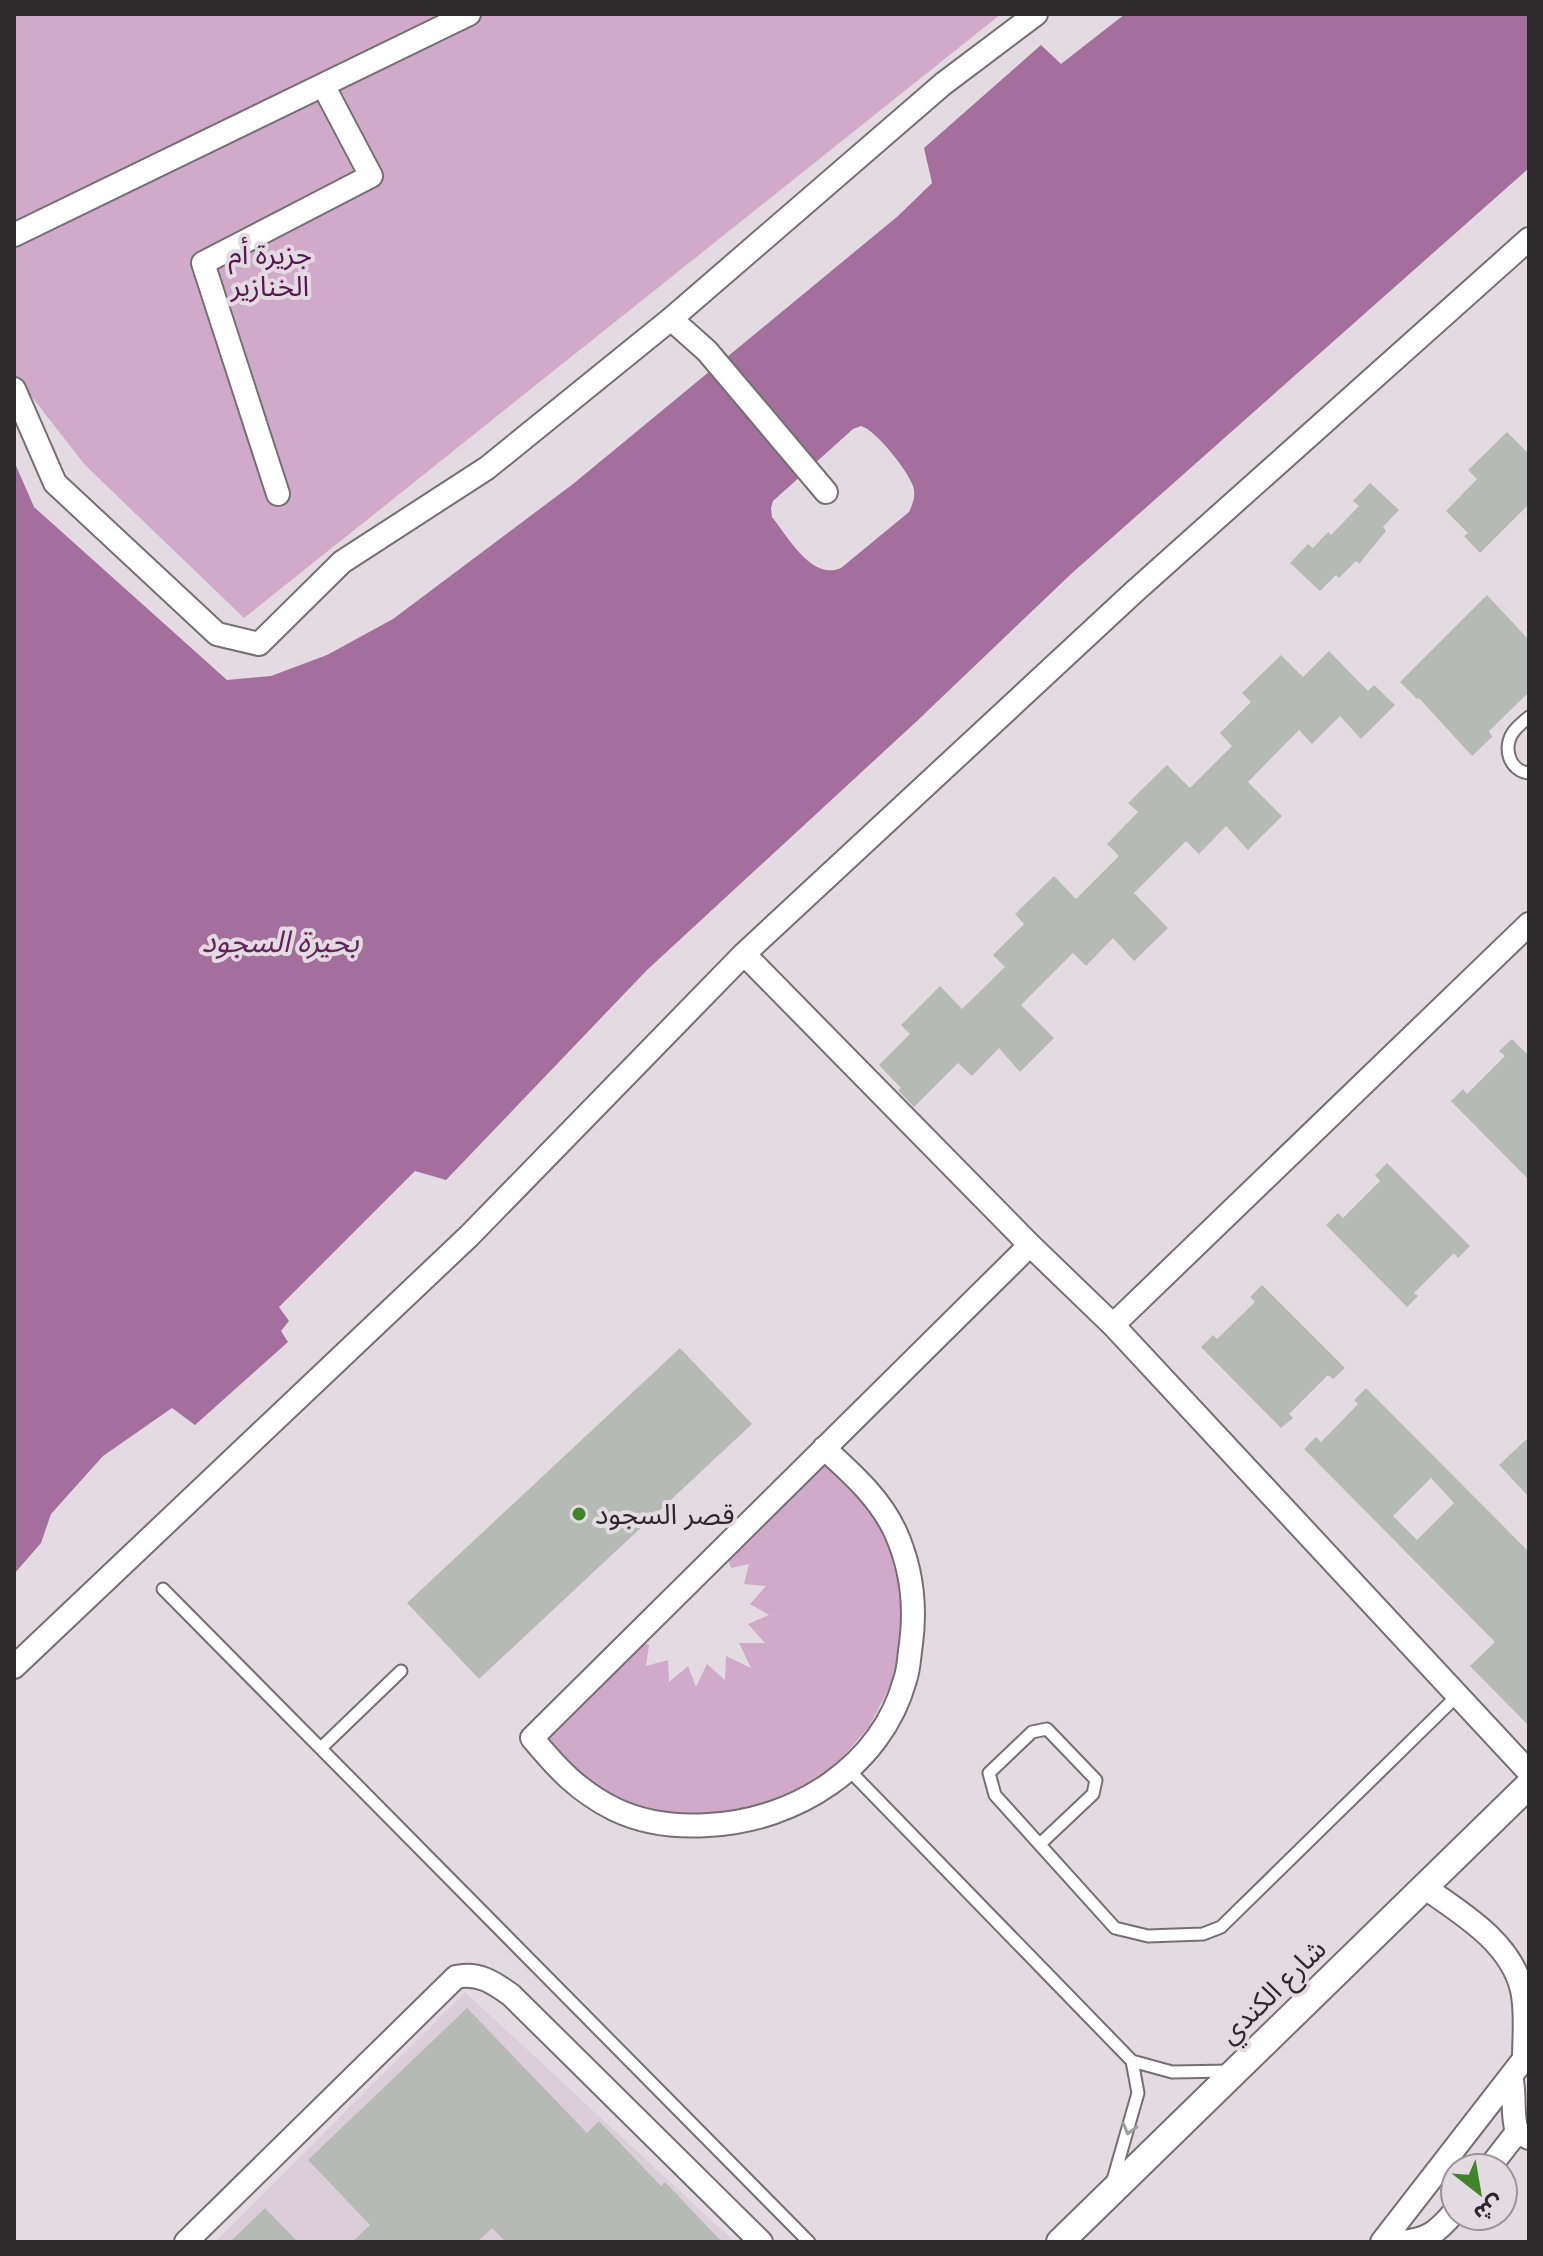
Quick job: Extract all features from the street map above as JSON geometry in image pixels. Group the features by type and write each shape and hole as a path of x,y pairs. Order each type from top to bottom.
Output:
{"street":[{"path":"14,235 469,14"},
{"path":"14,389 55,483 217,634 259,644 342,562 487,468 671,319 943,84 1036,14"},
{"path":"278,494 203,263 371,176 323,85"},
{"path":"14,1667 469,1236 744,954 1134,592 1529,239"},
{"path":"671,319 707,351 826,492"},
{"path":"1113,1325 1529,924"},
{"path":"744,954 1030,1245 1113,1325 1529,1772"},
{"path":"824,1448 866,1486 895,1530 911,1581 914,1621 906,1679 891,1716 867,1751 831,1784 789,1809 731,1824 674,1827 615,1810 565,1777 532,1738 824,1448 1030,1245"},
{"name":"شارع الكندي","path":"1060,2242 1529,1785"},
{"path":"1424,1887 1502,1949 1523,1993 1521,2066 1513,2119 1523,2135 1505,2152"},
{"path":"186,2242 456,1977 469,1974 495,1984 511,1995 761,2242"},
{"path":"1382,2242 1521,2066"},
{"path":"1401,2242 1423,2240 1439,2226"}],"lane":[{"path":"1529,717 1513,732 1508,752 1515,768 1529,773"},
{"path":"163,1589 809,2242"},
{"path":"321,1748 401,1671"},
{"path":"1040,1844 1093,1794 1096,1780 1047,1729 1032,1732 989,1773 995,1795 1115,1928 1148,1936 1203,1934 1221,1927 1458,1695"},
{"path":"848,1769 1132,2061 1172,2072 1236,2071"},
{"path":"1108,2196 1138,2093 1132,2061"}],"shaded area":[{"path":"465,1992 735,2242 215,2242"}],"green space":[{"name":"جزيرة أم الخنازير","path":"14,14 1001,14 244,618 85,465 14,374"},
{"path":"825,1464 848,1480 882,1528 905,1577 906,1629 893,1680 869,1727 834,1767 791,1797 742,1816 690,1822 638,1812 593,1788 543,1736 640,1642 649,1645 646,1666 668,1660 669,1682 688,1666 696,1687 707,1664 725,1680 726,1656 751,1668 739,1643 765,1643 748,1624 769,1615 750,1604 766,1586 744,1584 749,1564 731,1568 727,1558"}],"water":[{"name":"بحيرة السجود","path":"1125,14 1529,14 1529,168 1071,574 647,970 446,1180 415,1171 279,1307 289,1321 281,1331 288,1342 195,1425 172,1408 103,1456 51,1514 41,1543 14,1574 14,461 34,507 227,680 271,676 327,655 393,619 573,484 898,216 932,183 924,148 1041,45 1061,64","holes":["861,426 883,443 905,471 913,486 913,502 909,512 841,568 820,568 802,555 772,517 773,501 853,429"]}],"building":[{"path":"1507,432 1529,454 1529,504 1480,553 1464,536 1468,533 1446,511 1477,479 1468,470"},
{"path":"1370,483 1399,510 1383,527 1386,531 1359,564 1356,561 1320,591 1290,563 1308,544 1313,548 1328,532 1331,535 1359,506 1353,501"},
{"path":"1487,595 1529,640 1529,692 1489,731 1492,737 1472,756 1419,698 1400,682"},
{"path":"1329,651 1368,691 1374,685 1395,705 1361,739 1340,716 1312,744 1299,730 1248,782 1282,816 1248,850 1226,826 1199,854 1186,841 1134,893 1168,928 1134,961 1113,938 1086,966 1073,953 1021,1005 1054,1038 1020,1072 999,1048 972,1076 958,1063 914,1107 879,1065 910,1034 901,1025 940,986 962,1009 1005,967 993,955 1024,924 1015,914 1054,876 1076,899 1119,856 1107,844 1138,812 1128,803 1167,765 1190,788 1232,746 1220,733 1251,702 1242,693 1281,655 1303,677"},
{"path":"1512,1039 1529,1056 1529,1180 1451,1101 1463,1089 1467,1094 1505,1056 1499,1051"},
{"path":"1387,1163 1470,1246 1458,1258 1454,1253 1414,1293 1418,1296 1407,1307 1326,1225 1338,1213 1343,1218 1380,1181 1375,1175"},
{"path":"1262,1285 1345,1368 1333,1379 1328,1375 1289,1414 1293,1418 1281,1428 1201,1347 1213,1335 1217,1339 1255,1302 1250,1297"},
{"name":"قصر السجود","path":"680,1348 752,1424 479,1679 407,1603"},
{"path":"1366,1388 1529,1552 1529,1726 1470,1666 1495,1642 1304,1449 1316,1437 1321,1442 1358,1404 1354,1400","holes":["1431,1478 1454,1503 1417,1540 1393,1516"]},
{"path":"1529,1437 1529,1497 1499,1465"},
{"path":"467,2008 587,2133 599,2121 661,2186 665,2182 722,2242 506,2242 492,2228 477,2242 352,2242 370,2225 308,2160"},
{"path":"265,2208 298,2242 230,2242"}],"place":[{"name":"قصر السجود","path":"579,1514"}]}
